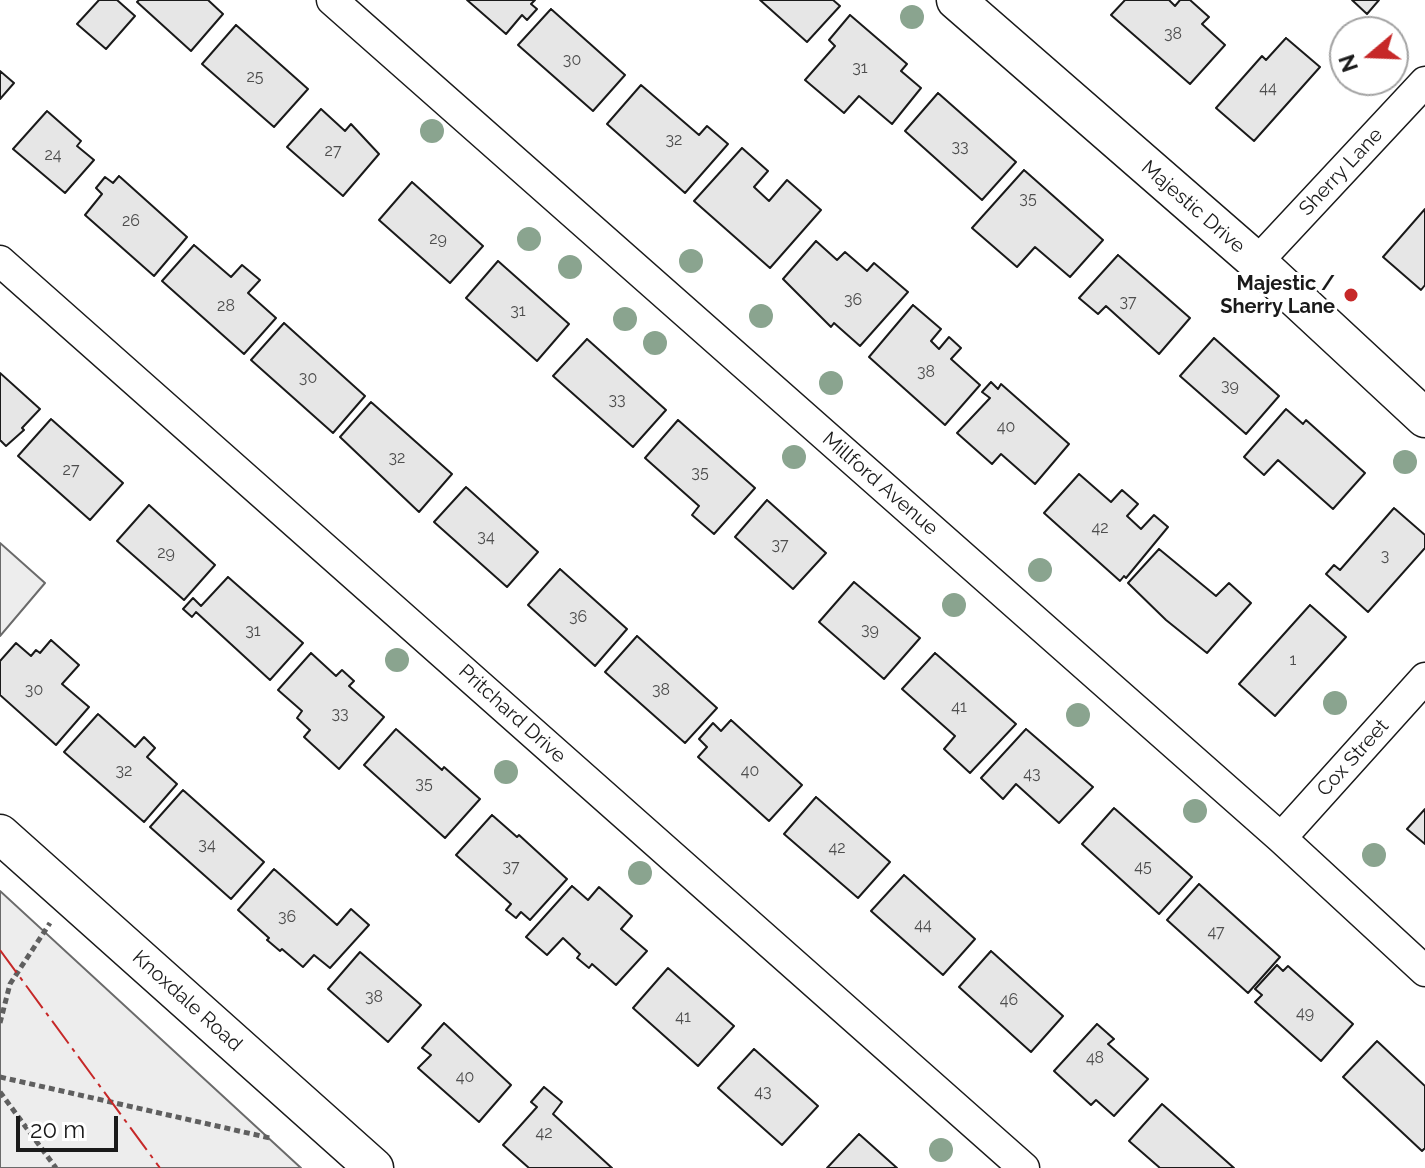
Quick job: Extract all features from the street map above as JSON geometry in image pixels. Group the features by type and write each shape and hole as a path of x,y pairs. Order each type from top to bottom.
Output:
{"street":[{"name":"Millford Avenue","path":"332,0 1281,838 1425,971"},
{"name":"Majestic Drive","path":"956,0 1257,262 1425,418"},
{"name":"Sherry Lane","path":"1257,262 1425,82"},
{"name":"Pritchard Drive","path":"0,261 1024,1168"},
{"name":"Cox Street","path":"1281,838 1425,678"},
{"name":"Knoxdale Road","path":"0,834 374,1168"}],"path":[{"path":"0,1023 10,984 70,896"},
{"path":"0,1077 270,1138"},
{"path":"0,1092 56,1168"}],"shaded area":[{"path":"0,543 45,583 0,636"},
{"path":"0,891 301,1168 0,1168"}],"building":[{"path":"99,0 117,0 135,16 106,49 77,24"},
{"path":"208,0 223,14 191,51 137,2"},
{"path":"467,0 535,0 531,4 537,9 527,20 522,15 506,34"},
{"path":"760,0 833,0 840,6 807,42"},
{"path":"1125,0 1169,0 1175,6 1180,0 1190,0 1209,17 1202,24 1225,45 1190,84 1111,15"},
{"path":"1352,0 1379,0 1367,14"},
{"path":"551,9 625,75 593,111 518,45"},
{"path":"850,15 907,64 901,71 921,88 892,124 859,96 844,113 805,80 835,46 829,40"},
{"path":"236,25 308,89 274,127 202,64"},
{"path":"1286,38 1320,67 1254,141 1216,108 1262,56 1266,60"},
{"path":"0,71 14,83 0,99"},
{"path":"641,85 699,135 707,126 728,144 685,193 607,124"},
{"path":"938,93 1016,162 982,200 905,131"},
{"path":"321,109 345,131 351,124 379,154 343,196 287,147"},
{"path":"47,111 81,141 77,146 94,160 65,193 13,149"},
{"path":"742,148 768,171 754,187 769,201 787,180 821,210 770,268 694,201"},
{"path":"1024,170 1103,240 1070,277 1035,247 1017,267 972,228"},
{"path":"119,176 187,237 154,276 85,215 102,194 96,188 105,177 113,183"},
{"path":"412,182 483,246 450,283 379,220"},
{"path":"1425,209 1425,285 1421,290 1383,257"},
{"path":"816,241 837,260 845,252 867,271 874,263 908,292 860,346 834,323 831,327 783,279"},
{"path":"194,245 231,277 242,265 260,280 248,293 276,318 244,354 162,281"},
{"path":"1118,255 1190,318 1159,354 1106,306 1098,314 1079,298"},
{"path":"498,261 569,324 537,361 466,298"},
{"path":"913,305 941,329 931,341 939,349 949,337 961,348 951,359 980,385 945,425 869,357"},
{"path":"284,323 365,396 333,433 251,360"},
{"path":"1214,338 1279,396 1246,434 1180,376"},
{"path":"587,339 666,410 633,447 553,376"},
{"path":"0,373 40,409 22,428 24,430 6,446 0,440"},
{"path":"991,382 998,389 1001,384 1069,444 1035,484 1001,454 992,464 957,433 990,398 982,392"},
{"path":"371,402 452,474 419,512 340,437"},
{"path":"1286,409 1303,424 1306,420 1365,473 1333,509 1278,460 1264,475 1244,457"},
{"path":"51,419 123,483 90,520 18,456"},
{"path":"678,420 755,488 714,534 692,515 699,506 645,458"},
{"path":"1079,474 1111,502 1122,490 1138,504 1127,516 1141,529 1154,515 1168,527 1126,578 1124,576 1120,581 1044,513"},
{"path":"466,487 538,552 507,587 434,522"},
{"path":"767,500 826,553 793,589 735,537"},
{"path":"149,505 215,565 184,600 117,541"},
{"path":"1394,508 1425,535 1425,548 1368,612 1326,574 1334,565 1340,570"},
{"path":"1159,549 1216,596 1229,583 1251,603 1207,653 1166,620 1128,583"},
{"path":"560,569 627,629 595,666 528,605"},
{"path":"228,577 303,643 270,680 196,612 192,617 183,609 193,598 201,606"},
{"path":"854,582 920,638 884,679 819,622"},
{"path":"1310,605 1346,637 1275,716 1239,684"},
{"path":"637,636 717,708 685,743 605,672"},
{"path":"51,640 79,665 62,684 89,707 56,745 0,695 0,661 16,643 31,656 36,650 40,653"},
{"path":"311,653 336,676 342,670 354,681 349,686 384,717 339,769 304,737 310,730 297,718 302,711 278,690"},
{"path":"935,653 1016,724 970,773 944,749 955,736 902,689"},
{"path":"98,714 135,747 144,737 155,748 147,757 177,784 144,822 64,752"},
{"path":"731,720 802,785 769,821 698,757 707,747 699,739 713,723 721,731"},
{"path":"396,729 480,799 445,838 364,765"},
{"path":"1026,729 1093,787 1059,823 1016,784 1003,799 981,778"},
{"path":"183,790 264,862 231,899 150,827"},
{"path":"816,797 890,862 858,898 784,834"},
{"path":"1114,808 1192,877 1159,914 1082,844"},
{"path":"1425,809 1425,844 1407,829"},
{"path":"492,815 567,879 530,920 521,912 516,918 506,910 511,904 456,855"},
{"path":"274,869 337,925 351,909 369,925 330,968 314,955 303,967 267,940 269,938 238,910"},
{"path":"904,875 975,939 943,975 871,911"},
{"path":"1199,884 1280,957 1248,993 1167,920"},
{"path":"572,886 588,900 599,887 632,916 621,929 647,951 616,985 592,964 589,968 577,958 580,954 563,938 547,955 526,937"},
{"path":"991,951 1063,1016 1031,1052 959,987"},
{"path":"360,952 421,1005 388,1042 328,989"},
{"path":"1277,965 1283,971 1288,966 1353,1024 1321,1061 1255,1002 1262,995 1255,989"},
{"path":"668,968 734,1026 698,1066 633,1008"},
{"path":"444,1023 511,1085 479,1122 418,1068 431,1055 422,1048"},
{"path":"1097,1024 1114,1039 1108,1044 1148,1079 1114,1116 1096,1100 1091,1105 1054,1071"},
{"path":"1377,1041 1425,1086 1425,1148 1422,1151 1343,1077"},
{"path":"754,1049 818,1106 782,1145 718,1088"},
{"path":"544,1087 562,1102 553,1114 612,1168 529,1168 503,1145 537,1107 531,1102"},
{"path":"1162,1104 1234,1168 1160,1168 1129,1141"},
{"path":"859,1134 897,1168 827,1168"}],"power":[{"path":"0,950 160,1168"}],"place":[{"name":"Majestic / Sherry Lane","path":"1351,295"}]}
